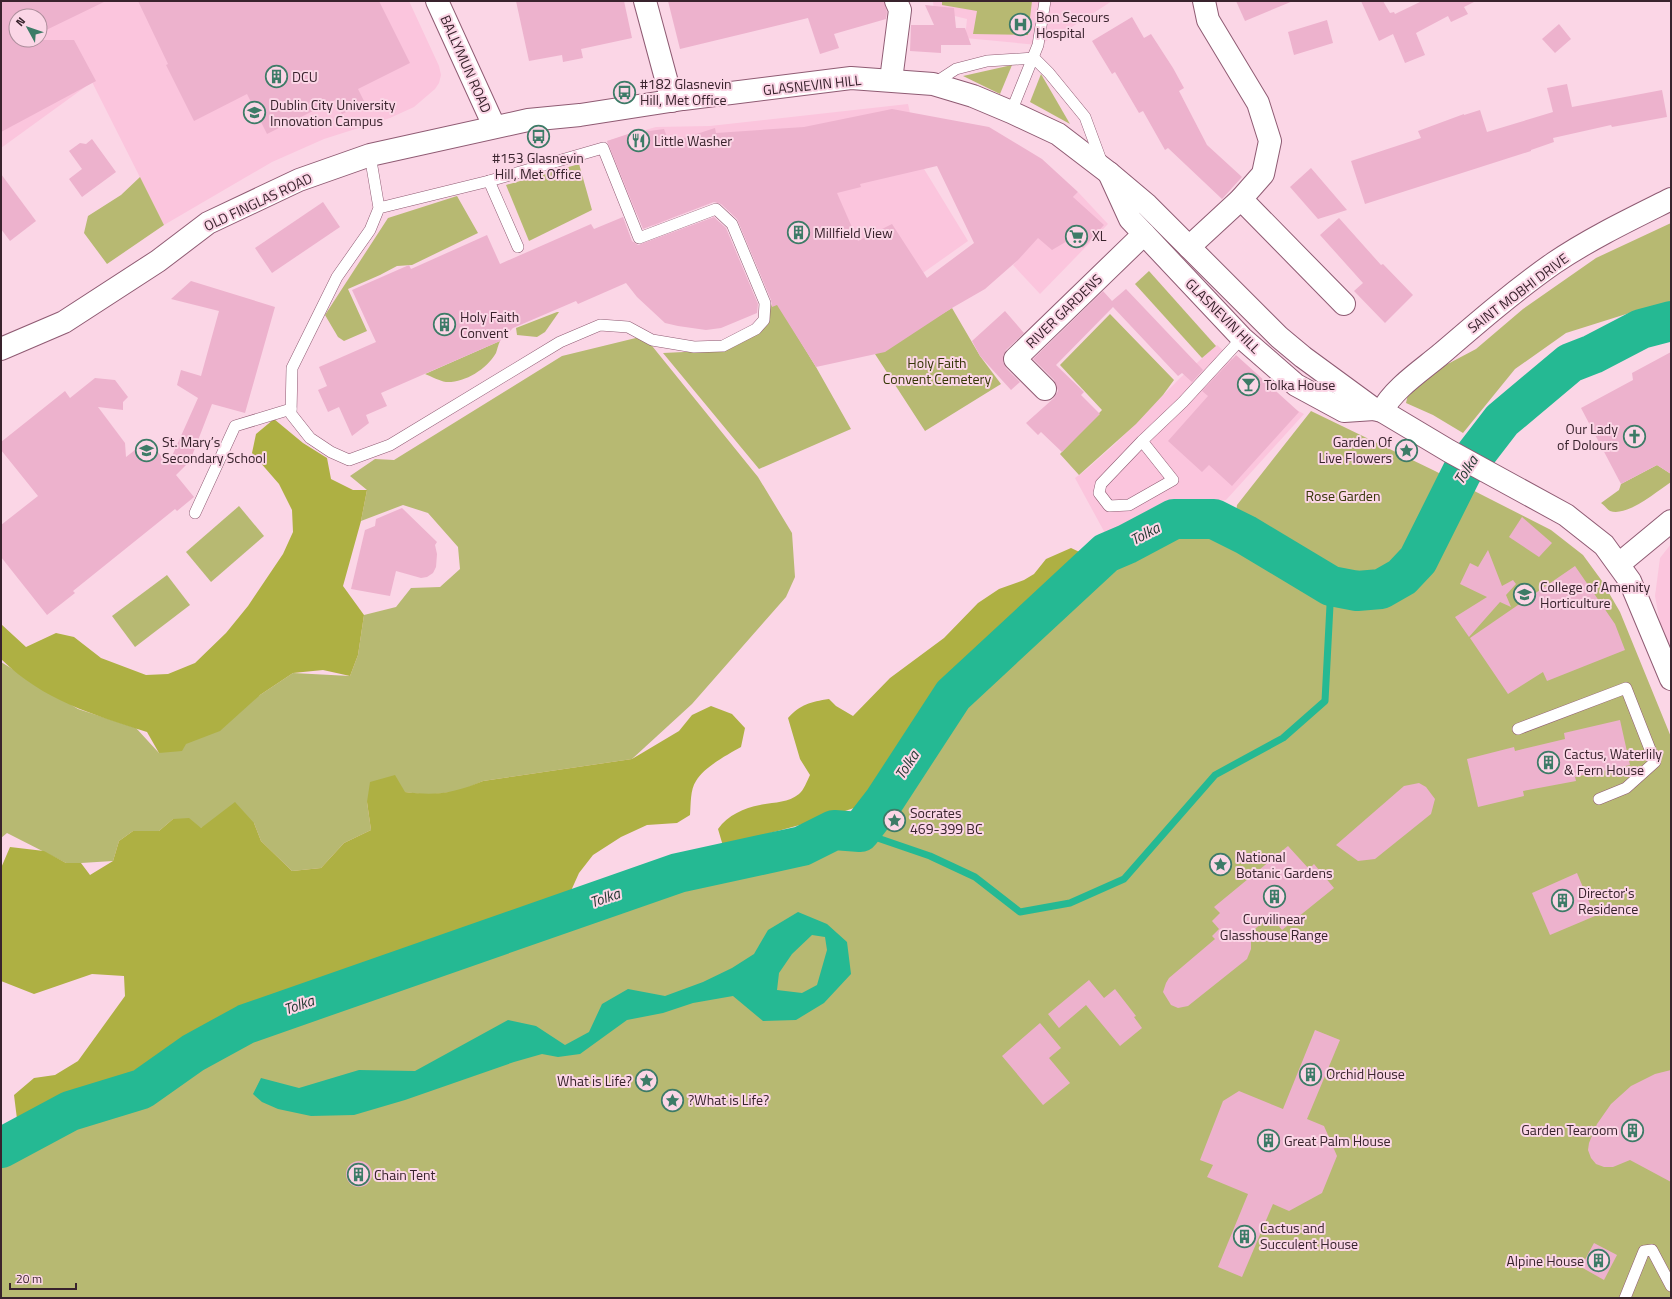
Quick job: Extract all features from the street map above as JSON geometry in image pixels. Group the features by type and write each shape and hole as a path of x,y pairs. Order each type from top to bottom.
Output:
{"street":[{"name":"BALLYMUN ROAD","path":"437,1 494,126"},
{"path":"645,1 672,101"},
{"path":"891,80 900,10 896,1"},
{"path":"1189,247 1241,199 1263,174 1270,141 1258,103 1208,20 1204,1"},
{"name":"GLASNEVIN HILL","path":"494,126 528,120 580,115 672,101 851,78 933,84 973,96 1058,134 1107,171 1147,205 1279,337 1303,357 1378,410 1566,515 1604,545 1619,564"},
{"name":"OLD FINGLAS ROAD","path":"1,349 64,322 158,261 208,223 299,180 370,155 448,138 494,126"},
{"name":"GLASNEVIN HILL","path":"1107,171 1130,219 1242,338 1296,385 1344,411 1378,410"},
{"path":"1241,199 1344,304"},
{"name":"SAINT MOBHI DRIVE","path":"1378,410 1412,378 1501,303 1555,263 1614,228 1671,199"},
{"name":"RIVER GARDENS","path":"1045,389 1015,359 1144,234"},
{"path":"1671,521 1619,564 1630,580 1671,678"}],"lane":[{"path":"1011,112 1038,45 1045,1"},
{"path":"933,84 956,70 986,60 1034,58 1049,73 1085,117 1107,171"},
{"path":"370,155 379,208 370,230 336,277 292,368 291,414 310,438 331,452 349,460 390,445 560,342 600,325 628,328 652,340 694,347 723,346 756,330 764,320 765,303 732,224 716,209 639,238 603,148 489,181 379,208"},
{"path":"489,181 518,247"},
{"path":"1142,440 1173,480 1129,505 1109,506 1099,493 1102,484 1142,440 1183,402 1242,338"},
{"path":"195,513 235,426 291,409"},
{"path":"1518,729 1626,688 1655,762 1626,788 1599,799"},
{"path":"1625,1298 1644,1251 1652,1250 1671,1286"}],"shaded area":[{"name":"Dublin City University Innovation Campus","path":"1,1 409,1 439,66 441,75 439,83 435,89 414,107 390,118 324,139 272,162 164,225 92,82 1,148"},
{"name":"Bon Secours Hospital","path":"933,1 1112,1 1064,32 1038,45 965,38 967,19 934,11"},
{"path":"908,104 921,164 968,241 920,275 723,194 654,226 641,220 626,199 607,141 656,127 710,126"},
{"path":"1078,192 1108,224 1040,294 1013,265"},
{"path":"1217,345 1280,401 1304,414 1226,500 1175,507 1106,535 1075,478 1116,443 1180,378"},
{"path":"274,419 303,443 327,458 331,479 353,490 367,490 361,521 343,586 364,615 358,655 350,676 323,670 293,673 260,695 220,731 186,744 182,751 159,753 147,732 88,712 52,696 34,686 1,659 1,624 26,647 56,633 74,637 101,658 146,675 168,674 195,663 226,633 248,606 283,554 293,532 292,510 279,484 252,453 256,434"},
{"path":"1671,544 1671,660 1664,645 1655,596 1660,558"},
{"path":"1071,548 1088,556 1053,584 941,685 857,807 818,820 723,846 718,829 731,816 754,806 781,802 795,797 805,785 810,775 800,759 788,718 793,713 806,704 829,699 836,706 853,716 890,678 944,638 978,603 999,589 1024,580 1034,574 1046,559"},
{"path":"711,706 732,714 745,728 741,747 710,766 696,781 692,793 690,815 677,823 647,825 621,837 593,855 579,873 570,893 281,997 195,1033 110,1086 51,1102 17,1119 14,1095 34,1078 55,1075 78,1061 125,996 124,976 92,974 34,994 1,981 1,868 10,847 44,851 66,863 81,863 90,875 113,861 119,841 133,831 159,831 173,819 189,818 201,828 235,802 254,823 261,841 292,871 321,868 344,843 371,830 367,802 370,782 395,775 405,792 427,794 454,791 483,781 632,759 679,731 692,715"},
{"path":"798,912 827,924 847,942 851,974 824,1003 796,1020 763,1021 733,996 693,1003 663,1013 627,1020 580,1054 558,1057 542,1054 514,1062 405,1100 354,1115 311,1116 278,1109 262,1102 253,1094 261,1078 299,1088 359,1070 415,1071 508,1020 536,1026 565,1045 589,1032 602,1004 628,989 665,996 703,982 732,968 754,954 768,930","holes":["812,935 825,937 827,950 817,985 802,993 777,990 779,973 792,954"]}],"green space":[{"path":"942,1 1032,1 1028,35 973,34 977,11 942,5"},
{"path":"1012,65 1000,94 963,76"},
{"path":"1041,74 1070,124 1030,102"},
{"path":"579,164 592,210 529,241 506,185"},
{"path":"140,177 164,225 107,264 84,233 88,216 121,195"},
{"path":"457,196 478,233 412,265 397,266 348,289 367,331 344,341 338,337 325,315 388,218"},
{"path":"1671,223 1671,302 1639,310 1566,333 1515,369 1463,433 1433,415 1406,403 1409,390 1425,376 1476,349 1523,309 1596,258"},
{"path":"1149,271 1216,346 1202,358 1135,284"},
{"path":"774,298 816,367 851,429 759,469 663,353 705,351 764,326"},
{"name":"Holy Faith Convent Cemetery","path":"952,308 980,356 1001,384 925,431 875,354"},
{"path":"559,312 545,332 537,337 517,335 516,328"},
{"path":"1110,314 1174,380 1163,395 1136,424 1079,475 1060,454 1102,410 1060,365"},
{"path":"644,336 758,477 792,533 795,577 786,597 692,704 632,759 483,781 460,791 427,795 405,792 367,802 371,830 344,843 321,868 292,871 261,841 254,823 200,828 173,819 159,831 133,831 119,841 113,861 81,863 66,863 7,833 1,838 1,662 78,709 136,728 159,753 260,695 293,673 350,676 358,655 364,615 396,607 411,588 440,587 460,569 458,547 428,513 403,505 361,521 367,490 350,476 375,459 394,460 562,356"},
{"path":"500,341 496,353 492,359 481,370 467,378 453,382 446,382 425,374"},
{"name":"National Botanic Gardens","path":"1311,411 1435,471 1551,530 1583,555 1602,581 1620,612 1671,737 1671,1298 1,1298 1,1164 46,1130 156,1101 211,1055 252,1039 305,1001 370,996 418,983 678,887 860,844 961,703 1120,560 1158,535 1233,534 1237,505"},
{"path":"1657,465 1671,474 1671,482 1650,497 1634,507 1617,512 1610,511 1601,503 1619,490 1621,484"},
{"path":"239,506 264,536 211,582 186,552"},
{"path":"167,575 190,605 135,647 112,616"}],"building":[{"path":"1,1 106,1 48,29 48,8 8,8 8,48 48,48 48,40 74,40 96,81 1,132"},
{"name":"DCU","path":"138,1 379,1 410,63 358,89 365,103 342,114 335,100 267,134 247,94 194,121 166,65 168,64"},
{"path":"516,1 624,1 632,38 581,49 583,58 563,62 562,55 529,61"},
{"path":"668,1 884,1 887,12 886,19 834,34 839,48 820,54 808,18 680,49"},
{"path":"1236,1 1293,1 1245,21"},
{"path":"1361,1 1383,1 1390,13 1394,12 1395,14 1422,1 1476,1 1464,7 1468,14 1451,22 1448,16 1416,33 1425,55 1405,63 1393,34 1379,41"},
{"path":"925,5 954,8 956,28 965,28 971,45 941,45 941,53 910,51 911,25 934,25"},
{"path":"1132,17 1144,38 1151,34 1173,68 1184,88 1179,91 1207,145 1242,177 1222,199 1168,148 1165,150 1143,111 1139,113 1115,72 1112,74 1092,41"},
{"path":"1327,20 1333,43 1294,55 1288,32"},
{"path":"1559,24 1571,39 1555,53 1542,39"},
{"path":"1567,84 1572,107 1662,90 1667,117 1612,127 1611,125 1553,138 1554,142 1531,151 1365,204 1351,161 1421,138 1418,131 1464,114 1480,110 1487,132 1553,112 1547,88"},
{"name":"Millfield View","path":"892,109 989,127 1042,159 1078,192 1073,197 1104,225 1083,248 1074,237 1052,250 1038,238 1018,260 985,289 952,308 885,352 816,367 777,305 772,307 771,300 737,219 721,204 714,202 643,229 607,141 628,134 664,129 669,143 715,128 716,133 804,127","holes":["937,166 974,243 927,278 892,224 858,241 837,193 861,187 860,184"]},
{"path":"92,139 116,172 82,197 69,179 82,169 69,151 80,143 86,144"},
{"path":"1311,168 1347,210 1318,219 1290,187"},
{"path":"1,174 36,221 10,241 1,229"},
{"path":"323,202 340,227 272,273 255,248"},
{"name":"Holy Faith Convent","path":"623,217 632,241 638,245 714,217 726,228 758,304 757,313 721,328 706,330 678,326 665,323 637,297 626,283 578,304 576,301 513,328 500,341 381,393 387,406 366,415 369,423 352,436 339,407 328,412 318,390 327,386 319,367 376,342 352,290 409,265 411,269 487,235 500,264 591,224 594,229"},
{"path":"1339,218 1381,265 1383,264 1413,295 1385,323 1354,291 1363,283 1320,235"},
{"path":"191,281 275,307 245,413 212,404 190,461 176,475 194,497 177,511 175,509 73,591 75,593 47,615 1,557 1,525 38,496 1,450 1,442 65,391 70,398 95,378 115,380 128,397 123,402 123,410 98,407 125,443 126,457 144,443 151,443 168,465 198,398 177,385 181,370 201,376 219,311 171,299"},
{"path":"1126,289 1203,370 1192,382 1182,373 1178,376 1113,307 1056,365 1084,392 1081,395 1100,414 1062,452 1041,432 1038,435 1026,423 1054,398 1058,391 1054,380 1033,359 1103,291 1112,301"},
{"path":"1005,311 1024,333 1006,350 1003,356 1003,362 1006,368 1020,382 1011,390 980,356 972,341"},
{"name":"Our Lady of Dolours","path":"1671,352 1671,474 1657,465 1621,484 1581,408 1633,380 1632,373"},
{"path":"1236,355 1299,412 1232,486 1209,465 1202,472 1168,441 1208,396 1202,391"},
{"path":"402,508 437,542 435,545 437,554 436,567 433,573 427,577 421,578 396,571 390,596 351,589 365,530 375,526 376,519"},
{"path":"1522,517 1552,543 1539,557 1509,537"},
{"path":"1488,550 1502,586 1513,580 1516,584 1506,595 1511,607 1500,602 1469,637 1455,617 1487,597 1460,584 1470,563 1478,567"},
{"path":"1575,566 1615,624 1625,650 1547,681 1543,672 1508,694 1470,638"},
{"name":"Cactus, Waterlily & Fern House","path":"1620,720 1630,765 1575,777 1576,781 1523,791 1524,796 1478,807 1467,759 1514,747 1515,751 1565,739 1564,733"},
{"path":"1419,783 1426,787 1435,799 1431,814 1375,859 1358,861 1336,845 1404,786"},
{"name":"Curvilinear Glasshouse Range","path":"1288,846 1309,869 1314,864 1334,888 1282,930 1271,916 1251,932 1251,949 1247,959 1188,1006 1178,1008 1171,1005 1163,992 1169,978 1215,939 1212,936 1219,929 1212,921 1220,913 1214,907"},
{"name":"Director's Residence","path":"1577,873 1595,916 1550,935 1532,893"},
{"path":"1089,980 1104,998 1115,989 1136,1016 1134,1017 1142,1028 1120,1046 1086,1005 1059,1028 1048,1014"},
{"path":"1040,1023 1061,1048 1049,1058 1070,1083 1043,1105 1002,1056"},
{"name":"Great Palm House","path":"1315,1030 1340,1040 1307,1119 1324,1126 1337,1156 1322,1193 1289,1211 1273,1204 1242,1277 1218,1267 1248,1194 1207,1177 1213,1165 1200,1160 1223,1101 1239,1091 1283,1109"},
{"name":"Garden Tearoom","path":"1671,1070 1671,1182 1630,1160 1613,1167 1604,1167 1596,1164 1591,1158 1588,1150 1589,1143 1597,1124 1611,1104 1631,1086 1655,1074"},
{"name":"Chain Tent","path":"359,1161 368,1165 372,1174 368,1183 359,1187 350,1183 346,1174 350,1165"},
{"name":"Alpine House","path":"1594,1243 1617,1255 1604,1280 1581,1267"}],"waterway":[{"name":"Tolka","path":"1,1148 70,1111 142,1089 193,1053 246,1024 678,873 802,846 834,830 860,832 884,801 953,695 1106,553 1127,544 1174,519 1214,519 1246,535 1331,586 1357,591 1381,589 1402,577 1418,560 1462,472 1502,420 1570,363 1593,354 1641,329 1671,321"},
{"path":"860,832 930,856 975,877 1020,912 1070,903 1124,879 1215,775 1283,738 1325,701 1331,586"}],"place":[{"name":"Bon Secours Hospital","path":"1020,25"},
{"name":"DCU","path":"276,77"},
{"name":"#182 Glasnevin Hill, Met Office","path":"625,92"},
{"name":"Dublin City University Innovation Campus","path":"255,113"},
{"name":"#153 Glasnevin Hill, Met Office","path":"538,136"},
{"name":"Little Washer","path":"639,141"},
{"name":"Millfield View","path":"799,233"},
{"name":"XL","path":"1076,236"},
{"name":"Holy Faith Convent","path":"444,325"},
{"name":"Tolka House","path":"1249,385"},
{"name":"Our Lady of Dolours","path":"1634,437"},
{"name":"St. Mary’s Secondary School","path":"146,450"},
{"name":"Garden Of Live Flowers","path":"1407,450"},
{"name":"College of Amenity Horticulture","path":"1524,595"},
{"name":"Cactus, Waterlily & Fern House","path":"1548,762"},
{"name":"Socrates 469-399 BC","path":"895,821"},
{"name":"National Botanic Gardens","path":"1220,865"},
{"name":"Curvilinear Glasshouse Range","path":"1274,897"},
{"name":"Director's Residence","path":"1562,901"},
{"name":"Orchid House","path":"1311,1074"},
{"name":"What is Life?","path":"647,1081"},
{"name":"?What is Life?","path":"673,1100"},
{"name":"Garden Tearoom","path":"1633,1130"},
{"name":"Great Palm House","path":"1269,1141"},
{"name":"Chain Tent","path":"359,1175"},
{"name":"Cactus and Succulent House","path":"1245,1236"},
{"name":"Alpine House","path":"1599,1261"}],"park label":[{"name":"Rose Garden","path":"1343,496"}]}
